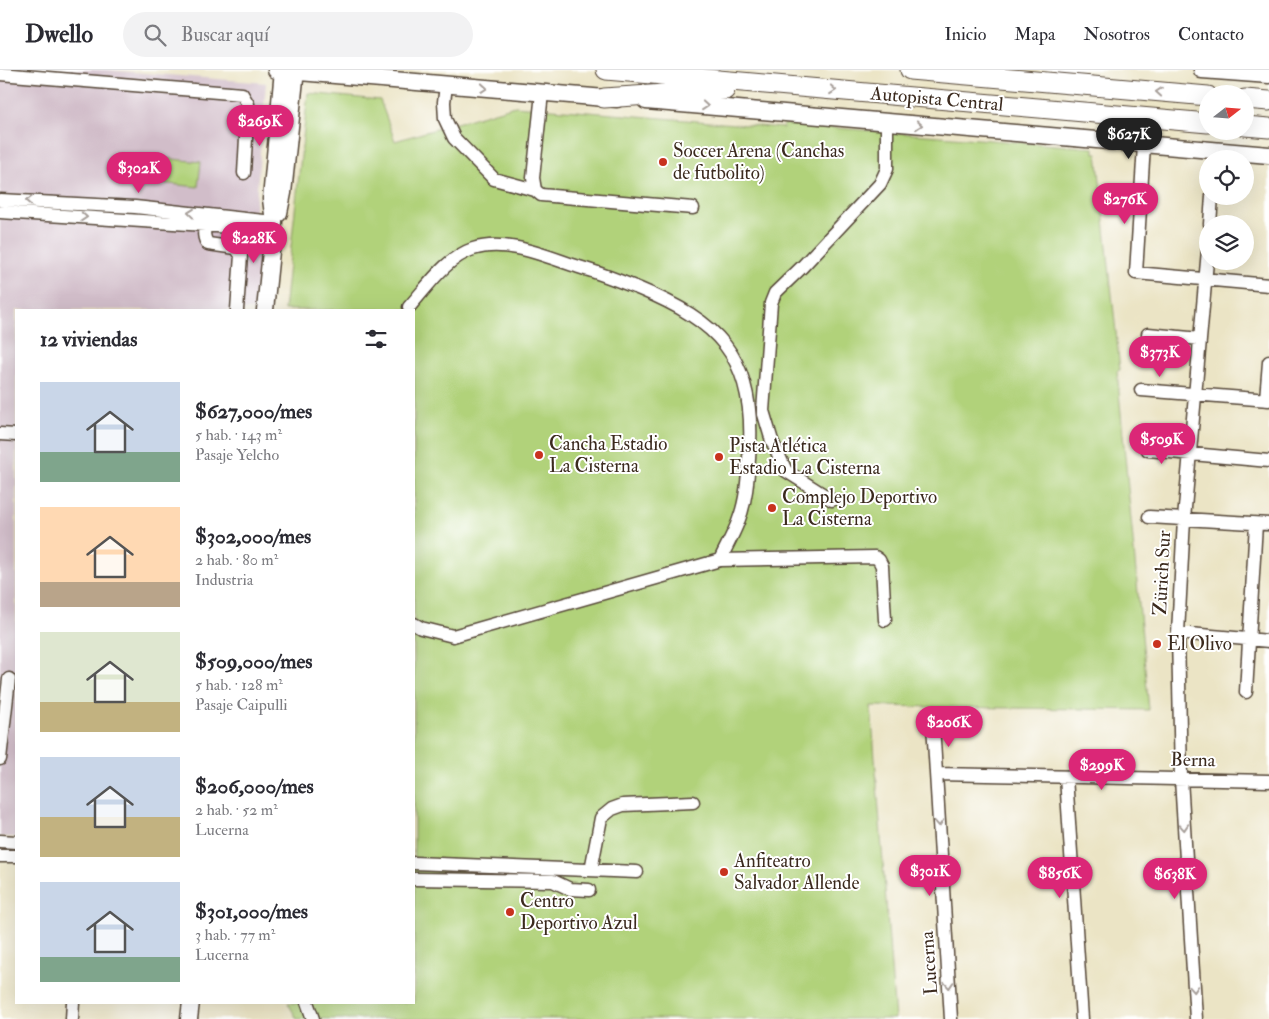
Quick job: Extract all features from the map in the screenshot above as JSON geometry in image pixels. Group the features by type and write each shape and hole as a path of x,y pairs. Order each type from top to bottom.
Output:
{"highway":[{"name":"Autopista Central","path":"606,70 1199,122"},
{"name":"Autopista Central","path":"910,70 1199,95"},
{"path":"604,98 785,86"},
{"path":"1254,100 1269,102"},
{"path":"1254,127 1269,128"}],"main road":[{"path":"1202,70 1246,72 1269,76"},
{"path":"265,309 274,227 271,199 287,71 1144,144 1199,152"},
{"path":"1254,155 1269,155"},
{"path":"189,1019 191,1004"}],"street":[{"path":"0,74 242,94 248,104 244,173"},
{"path":"446,85 445,119 454,138 494,179 535,190 541,195 693,208"},
{"path":"535,190 533,178 542,93"},
{"path":"832,500 786,471 772,441 763,411 771,303 776,293 880,184 887,168 886,122"},
{"path":"1144,144 1136,273 1269,285"},
{"path":"0,200 136,208 274,227"},
{"path":"0,212 205,225 274,227"},
{"path":"205,225 204,235 205,241 208,244 236,248 241,254 237,309"},
{"path":"409,307 445,266 457,257 480,247 506,245 595,272 669,301 702,320 721,339 736,361 745,384 751,419 747,487 738,522 720,560"},
{"name":"Zürich Sur","path":"1196,1019 1181,778 1178,633 1184,519 1206,270"},
{"path":"1148,334 1200,338"},
{"path":"1141,390 1267,400 1269,362"},
{"path":"0,434 15,435"},
{"path":"1148,450 1269,461"},
{"path":"1149,517 1263,524 1249,639 1246,692"},
{"path":"416,627 453,636 720,560 875,557 880,560 882,566 885,620"},
{"path":"1178,633 1269,641"},
{"path":"0,759 9,679"},
{"name":"Lucerna","path":"933,724 951,1019"},
{"name":"Berna","path":"936,774 1269,781"},
{"path":"1066,776 1082,1019"},
{"path":"591,870 601,818 612,809 624,805 693,802"},
{"path":"0,841 15,842"},
{"path":"0,856 15,856"},
{"path":"415,863 637,872"},
{"path":"415,880 553,881 570,889 589,890"},
{"path":"72,1019 73,1004"},
{"path":"308,1004 313,1019"}],"shaded area":[{"path":"0,70 107,70 266,83 255,212 262,238 254,309 15,309 15,837 0,837"}],"green space":[{"name":"Complejo Deportivo La Cisterna","path":"308,93 380,100 395,141 515,106 783,128 784,124 1094,148 1094,153 1097,153 1120,370 1117,371 1149,710 871,706 895,1019 297,1019 289,1004 415,1004 415,309 284,309"},
{"path":"153,157 201,162 198,187 151,182"}],"place":[{"name":"Soccer Arena (Canchas de futbolito)","path":"663,162"},
{"name":"Cancha Estadio La Cisterna","path":"539,455"},
{"name":"Pista Atlética Estadio La Cisterna","path":"719,457"},
{"name":"Complejo Deportivo La Cisterna","path":"772,508"},
{"name":"El Olivo","path":"1157,644"},
{"name":"Anfiteatro Salvador Allende","path":"724,872"},
{"name":"Centro Deportivo Azul","path":"510,912"}]}
